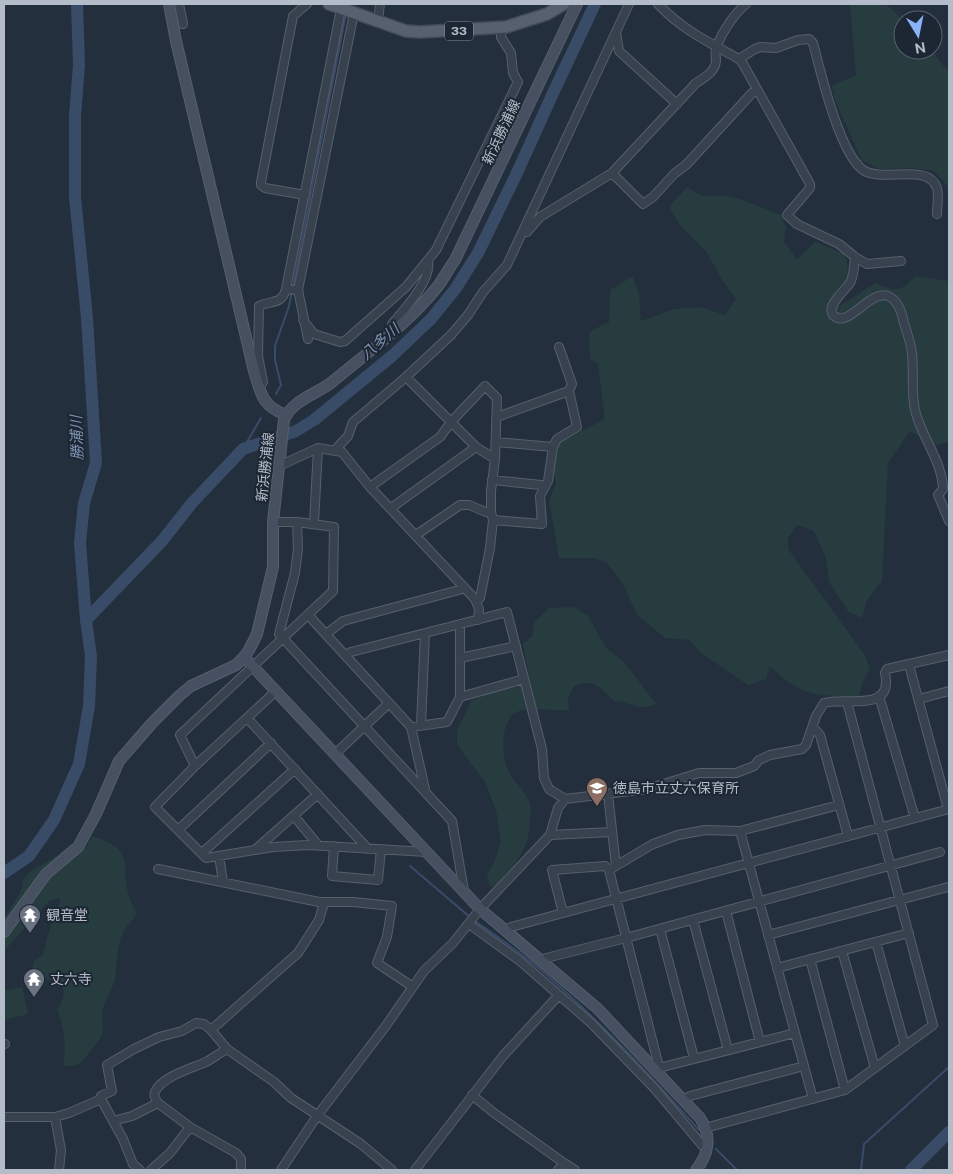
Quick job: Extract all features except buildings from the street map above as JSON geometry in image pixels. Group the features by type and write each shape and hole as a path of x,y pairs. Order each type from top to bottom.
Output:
{"main road":[{"name":"33","path":"329,4 406,31 420,32 501,28 547,14 564,4"}],"street":[{"path":"170,4 172,20 259,388 263,398 271,408 285,418"},
{"path":"179,4 182,24"},
{"path":"305,195 265,188 260,182 292,22 296,13 307,4"},
{"path":"378,21 380,4"},
{"name":"新浜勝浦線","path":"4,932 46,874 78,846 96,814 120,761 153,722 178,696 191,686 236,665 244,657 257,634 261,612 272,576 273,522 285,418 297,404 329,384 394,330 438,286 455,260 577,4"},
{"path":"336,450 348,436 354,422 445,341 468,314 483,292 507,265 630,4"},
{"path":"658,4 676,22 739,59 743,64 810,184 810,188 788,215 797,224 839,244 867,264 901,261"},
{"path":"522,235 525,235 540,216 612,173 696,84 713,69 716,63 716,47 735,15 746,4"},
{"path":"259,388 263,382 258,356 259,306 280,300 292,290 346,9"},
{"path":"308,339 292,290 305,195 346,9"},
{"path":"303,320 314,334 340,342 345,341 396,298 436,250 454,217 518,82 513,73 511,53 501,36 501,28"},
{"path":"616,31 619,51 677,104"},
{"path":"739,59 755,48 776,48 798,40 809,39 813,43 828,99 854,161 868,173 877,175 917,174 930,179 935,183 938,190 937,214"},
{"path":"612,173 643,204 687,164 752,93 757,90"},
{"path":"855,257 850,283 833,304 832,311 838,318 844,318 874,297 881,295 890,297 898,304 902,312 912,351 915,409 929,446 939,465 943,488 938,495 949,521"},
{"path":"394,330 392,324 416,294 429,268 428,261"},
{"path":"416,535 460,505 469,504 492,516 542,524 540,496 548,481 553,447 557,439 577,427 569,391 572,384 558,347"},
{"path":"406,377 476,448 495,459"},
{"path":"370,487 440,437 451,422 485,386 497,398 497,442 492,480 490,548 480,598 476,602"},
{"path":"497,417 569,391"},
{"path":"497,442 553,447"},
{"path":"314,523 318,448"},
{"path":"280,464 318,448 342,452 370,487 464,587 479,609 478,620"},
{"path":"391,508 476,448"},
{"path":"492,480 545,487"},
{"path":"195,766 180,735 309,616 333,591 334,527 314,523 273,522"},
{"path":"297,522 298,548 296,573 279,634 452,821 464,891"},
{"path":"326,634 342,621 459,590 464,587"},
{"path":"346,656 351,652 508,612 542,749 544,778 549,789 566,799 647,789 699,773 736,773 754,766 759,760 770,755 802,749 806,745 816,716 824,703 837,701 859,702 879,696 883,694 887,687 885,673 887,670 949,655"},
{"path":"309,616 411,727 425,791"},
{"path":"411,727 447,722 460,697 460,624"},
{"path":"421,725 425,633"},
{"path":"460,658 516,646"},
{"path":"244,657 480,909 598,1009 657,1068 700,1118 705,1128 708,1146 704,1160 696,1170"},
{"path":"506,930 510,927 949,809 909,665"},
{"path":"460,697 524,679"},
{"path":"276,691 248,719 195,766 155,807 206,858 274,847 318,845 427,852"},
{"path":"919,699 949,691"},
{"path":"879,696 915,818"},
{"path":"334,754 389,702"},
{"path":"705,1128 846,1090 933,1025 847,702"},
{"path":"248,719 368,849"},
{"path":"813,728 820,735 848,836"},
{"path":"178,830 272,743"},
{"path":"202,853 295,769"},
{"path":"256,850 318,794"},
{"path":"608,794 617,898 657,1068"},
{"path":"281,1170 317,1116 424,971 453,943 480,909 550,835 558,808 566,799"},
{"path":"563,913 552,870 605,866 613,868 653,844 678,835 705,830 740,831 839,805"},
{"path":"294,816 318,845"},
{"path":"740,831 813,1099"},
{"path":"550,835 612,832"},
{"path":"334,846 332,876 378,880 380,849"},
{"path":"542,961 546,958 660,929 940,852"},
{"path":"219,856 223,882"},
{"path":"158,869 324,903 329,901 340,903 353,902 392,906 387,937 377,963 413,988"},
{"path":"768,934 948,887"},
{"path":"211,1030 298,953 319,920 324,903"},
{"path":"726,911 760,1042"},
{"path":"693,920 728,1050"},
{"path":"468,924 520,961 591,1024 654,1089 702,1145 708,1146"},
{"path":"660,929 694,1058"},
{"path":"777,968 909,933"},
{"path":"876,942 905,1046"},
{"path":"842,951 874,1068"},
{"path":"810,959 846,1090"},
{"path":"415,1170 503,1056 558,996"},
{"path":"4,1117 55,1117 101,1099 101,1096 112,1091 107,1065 159,1037 182,1031 196,1023 204,1024 226,1050 274,1082 291,1098 361,1144 392,1170"},
{"path":"657,1068 795,1033"},
{"path":"226,1050 165,1082 155,1091 154,1095 158,1103 190,1127 236,1154 241,1159 241,1170"},
{"path":"684,1100 690,1096 804,1066"},
{"path":"472,1095 494,1113 575,1170"},
{"path":"101,1099 123,1139 133,1164 140,1170"},
{"path":"113,1121 132,1116 158,1103"},
{"path":"55,1117 61,1150 59,1170"},
{"path":"151,1170 170,1153 190,1127"},
{"path":"558,1170 564,1163"}],"green space":[{"path":"850,4 886,4 893,11 893,60 939,60 949,72 949,188 934,171 913,168 879,169 862,161 835,100 832,86 856,75"},
{"path":"687,187 702,196 726,196 740,199 781,215 786,227 784,242 797,259 815,242 844,254 847,262 848,279 838,288 839,307 875,283 887,288 897,289 906,285 915,276 949,281 949,442 934,445 910,431 888,463 882,581 867,600 862,618 848,611 829,582 826,558 814,531 798,525 788,537 788,549 864,654 870,668 862,684 859,696 832,696 810,693 791,684 770,666 766,679 748,685 701,653 689,640 665,638 637,615 622,582 607,563 594,558 559,558 549,500 556,484 553,469 560,442 605,419 598,364 590,359 589,332 609,322 610,290 633,276 639,295 641,321 674,309 700,307 725,315 736,299 706,251 680,225 669,207"},
{"path":"573,607 588,616 606,648 625,663 656,704 638,707 614,701 597,685 588,683 574,686 568,698 569,710 530,709 519,711 513,715 508,721 503,738 504,757 509,772 526,795 531,806 529,830 524,848 516,862 496,885 490,886 487,874 494,863 501,841 496,810 485,782 457,745 457,731 471,701 488,693 517,687 530,681 523,644 532,636 534,622 549,608"},
{"path":"92,836 114,846 123,856 129,896 137,914 124,930 119,944 115,979 102,1011 103,1031 101,1037 83,1060 76,1065 67,1066 63,1065 64,1037 57,1010 64,994 63,989 60,985 49,979 34,976 32,970 34,961 43,954 52,921 61,900 59,898 50,900 4,951 4,919 22,889 23,879 30,872 58,855 71,843 77,853 86,847"},
{"path":"22,987 28,1014 4,1020 4,991"}],"waterway":[{"name":"勝浦川","path":"4,873 29,856 54,820 79,764 89,706 91,656 80,543 84,503 96,463 87,318 75,197 75,116 79,65 77,4"},
{"name":"八多川","path":"86,620 162,541 192,503 243,449 296,431 314,420 392,356 431,319 456,288 478,253 595,4"},
{"path":"293,286 346,13"},
{"path":"276,394 281,385 275,360 275,346 289,306 292,291"},
{"path":"243,449 261,418"},
{"path":"410,866 471,918"},
{"path":"475,921 530,961 597,1021 699,1130"},
{"path":"861,1170 864,1144 949,1067"},
{"path":"911,1170 949,1132"},
{"path":"716,1149 737,1170"}],"place":[{"name":"徳島市立丈六保育所","path":"597,807"},
{"name":"観音堂","path":"30,934"},
{"name":"丈六寺","path":"34,998"}]}
